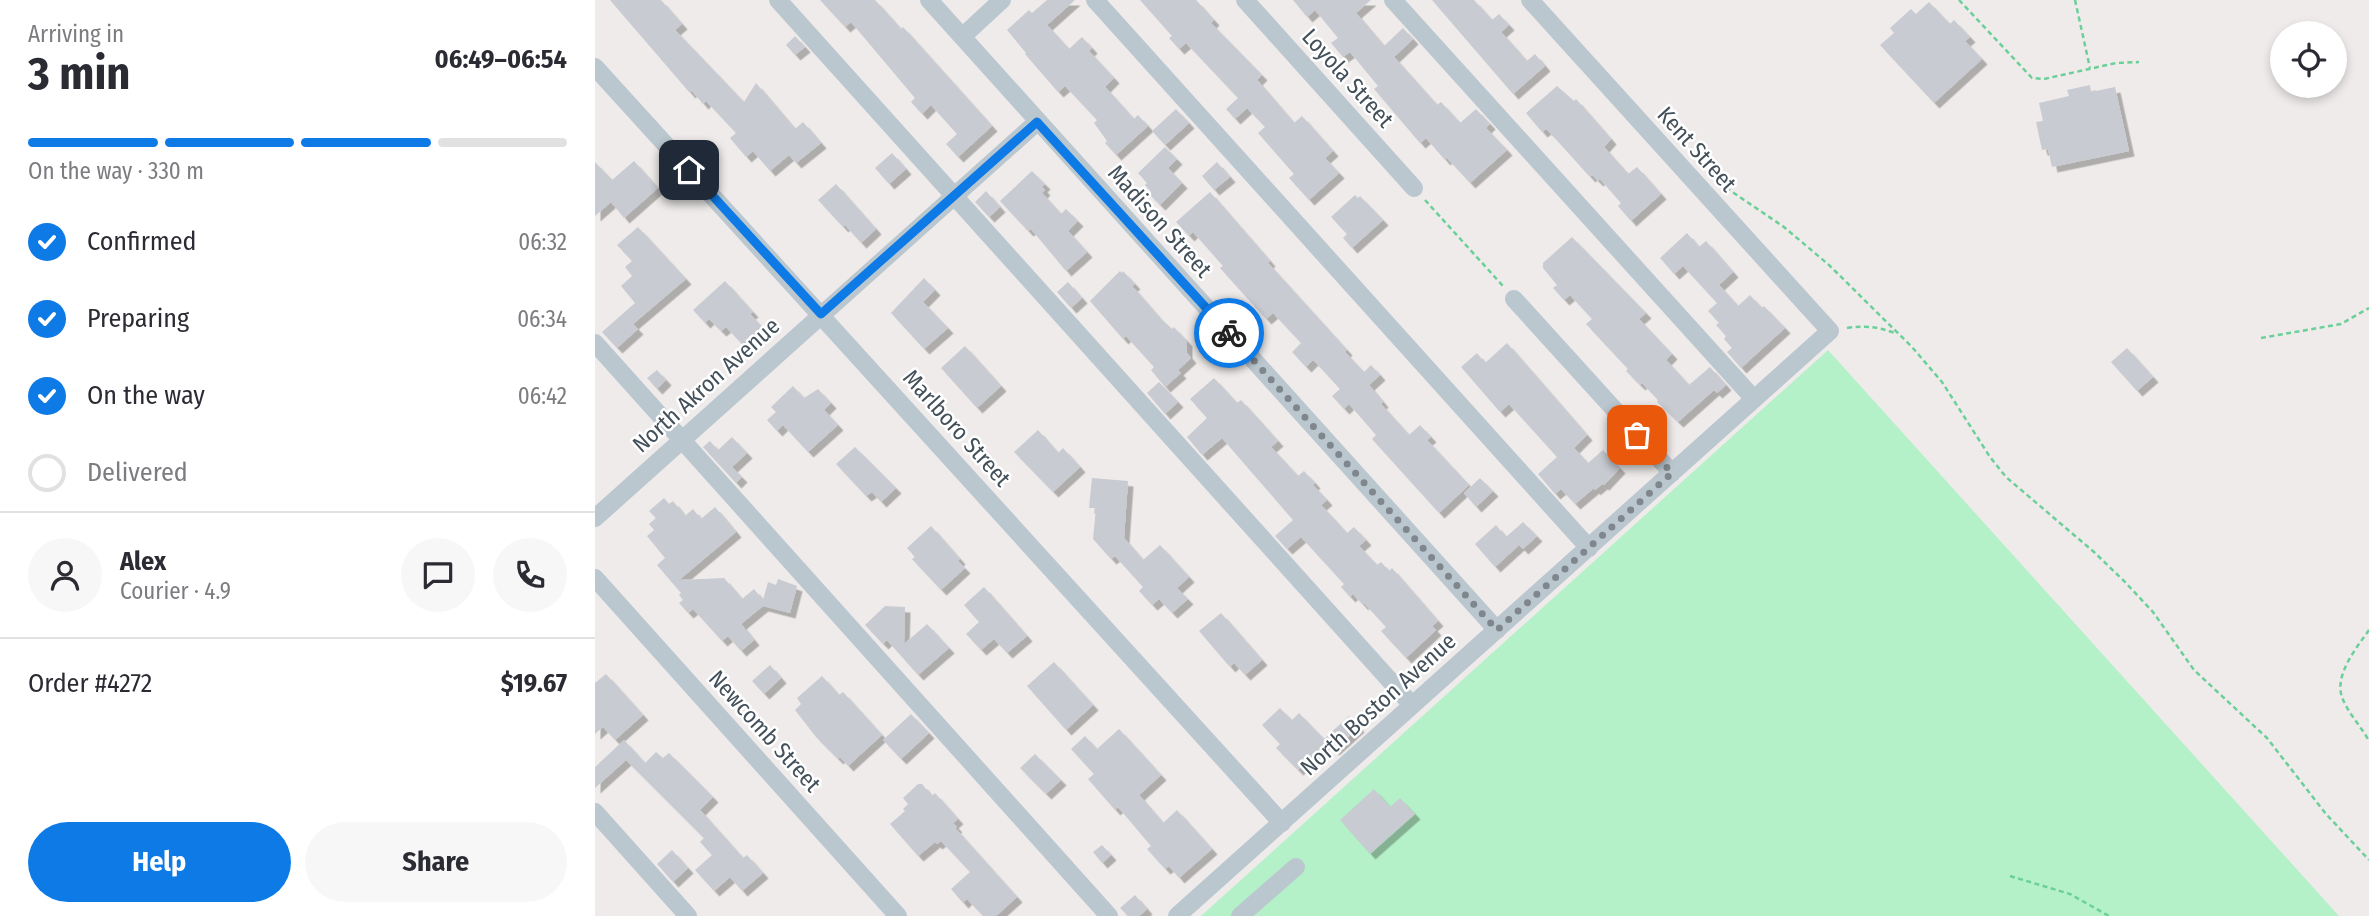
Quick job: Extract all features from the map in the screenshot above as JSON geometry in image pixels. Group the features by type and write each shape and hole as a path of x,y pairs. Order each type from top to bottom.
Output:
{"street":[{"path":"778,0 1412,705"},
{"name":"Madison Street","path":"929,0 1497,630"},
{"path":"962,37 1002,0"},
{"path":"1095,0 1590,548"},
{"name":"Loyola Street","path":"1245,0 1415,188"},
{"path":"1393,0 1754,399"},
{"name":"Kent Street","path":"1530,0 1830,331"},
{"name":"Marlboro Street","path":"595,67 1282,823"},
{"name":"North Akron Avenue","path":"595,518 1037,122"},
{"path":"1514,299 1672,473"},
{"name":"North Boston Avenue","path":"1177,916 1830,331"},
{"path":"595,344 1109,916"},
{"name":"Newcomb Street","path":"595,578 898,916"},
{"path":"595,812 688,916"},
{"path":"1240,916 1296,867"}],"path":[{"path":"1959,0 2032,78 2044,79 2116,63 2139,62"},
{"path":"2075,0 2090,68"},
{"path":"1719,183 1784,227 1820,257 1898,334 1942,382 2006,477 2094,552 2153,612 2194,670 2267,738 2326,814 2369,860"},
{"path":"1415,188 1514,299"},
{"path":"2261,338 2341,324 2369,307"},
{"path":"1830,331 1869,326 1898,334"},
{"path":"2369,630 2345,668 2341,686 2345,704 2369,741"},
{"path":"2010,876 2070,894 2109,916"}],"green space":[{"path":"1828,350 2339,916 1201,916"}],"building":[{"path":"610,0 661,0 682,24 675,30 744,102 756,83 795,129 803,122 821,143 796,163 789,155 770,171 753,151 746,157 730,138 736,133 706,101 703,104 692,91 690,93"},
{"path":"820,0 875,0 901,29 903,27 992,126 958,157 946,144 957,134 931,105 922,114 911,102 915,98 851,22 845,27"},
{"path":"1047,0 1075,0 1047,25 1069,49 1082,37 1092,48 1089,51 1114,78 1105,87 1134,119 1138,115 1148,126 1116,155 1105,143 1107,141 1094,123 1097,120 1065,86 1058,92 1007,30 1029,10 1032,13"},
{"path":"1140,0 1196,0 1214,20 1211,23 1262,75 1257,80 1294,123 1302,116 1333,151 1325,158 1339,173 1309,200 1289,178 1294,174 1258,133 1265,127 1247,108 1235,119 1226,109 1238,98 1186,43 1179,49 1169,38 1172,36"},
{"path":"1293,0 1371,0 1356,13 1384,46 1403,28 1413,39 1394,57 1437,105 1441,102 1460,123 1476,109 1490,124 1486,128 1507,150 1470,183 1426,138 1420,143 1374,89 1378,86 1350,52 1343,57 1331,43 1338,38 1315,10 1307,17"},
{"path":"1432,0 1474,0 1492,20 1499,14 1509,25 1501,32 1527,61 1535,54 1545,66 1513,94"},
{"path":"1929,2 1950,24 1954,20 1970,37 1965,41 1982,59 1934,103 1880,45 1894,33 1890,28 1911,9 1916,14"},
{"path":"795,36 805,47 795,55 786,45"},
{"path":"2090,85 2091,92 2115,87 2129,151 2052,167 2048,149 2042,150 2036,122 2043,121 2039,103 2069,96 2067,90"},
{"path":"1557,86 1574,101 1576,99 1611,139 1604,147 1628,174 1637,167 1661,194 1631,221 1618,206 1621,203 1600,179 1598,181 1592,175 1590,177 1546,129 1542,132 1526,113"},
{"path":"1176,109 1189,123 1165,145 1152,131"},
{"path":"1165,147 1177,159 1168,168 1182,183 1160,205 1149,194 1151,192 1145,185 1147,183 1138,173"},
{"path":"892,153 906,169 889,184 875,168"},
{"path":"634,161 658,188 624,218 611,202 595,216 595,162 612,180"},
{"path":"1217,162 1230,177 1214,190 1202,176"},
{"path":"1032,171 1045,184 1042,193 1061,214 1066,209 1078,221 1068,231 1087,252 1066,271 1031,229 1028,231 1000,201"},
{"path":"836,184 876,229 861,243 818,200"},
{"path":"986,191 1000,207 989,217 975,202"},
{"path":"1210,192 1270,261 1268,263 1347,350 1345,352 1364,372 1371,365 1380,375 1369,385 1383,402 1381,404 1409,435 1420,425 1431,437 1427,440 1469,485 1439,513 1372,439 1376,435 1349,404 1344,409 1332,396 1340,389 1313,360 1306,367 1292,352 1301,343 1273,313 1266,319 1220,268 1223,266 1193,232 1189,236 1176,222"},
{"path":"1355,195 1358,198 1360,196 1383,220 1352,248 1343,238 1347,234 1331,217"},
{"path":"638,227 686,279 633,324 638,329 617,348 602,332 635,303 621,286 632,276 625,267 632,261 617,245"},
{"path":"1687,233 1699,247 1706,241 1733,272 1719,285 1738,306 1750,295 1785,328 1741,368 1727,352 1732,348 1716,325 1719,323 1708,311 1717,303 1683,266 1674,274 1660,258"},
{"path":"1572,237 1646,313 1639,319 1672,354 1666,360 1689,385 1710,367 1726,385 1717,393 1714,390 1678,422 1657,402 1586,324 1592,319 1570,295 1564,300 1553,288 1557,285 1543,268 1543,263"},
{"path":"1120,271 1135,284 1132,286 1159,317 1172,329 1174,327 1187,341 1187,353 1191,358 1178,370 1181,373 1165,387 1151,370 1154,367 1126,336 1123,339 1090,301"},
{"path":"924,278 935,290 923,302 948,328 924,349 891,313"},
{"path":"725,281 753,312 750,314 761,326 742,344 726,327 721,331 709,319 705,323 693,310"},
{"path":"1068,282 1082,298 1071,308 1057,292"},
{"path":"1507,343 1587,435 1574,448 1588,463 1603,450 1620,468 1604,485 1595,490 1594,488 1575,504 1561,489 1555,494 1538,474 1557,457 1509,404 1500,412 1461,367 1477,353 1485,363"},
{"path":"965,346 1001,386 977,408 941,368"},
{"path":"2127,348 2153,377 2137,391 2111,362"},
{"path":"657,370 666,380 657,389 647,378"},
{"path":"1214,378 1237,403 1241,400 1278,441 1271,447 1298,476 1304,471 1315,483 1313,485 1327,500 1321,505 1347,533 1354,527 1366,540 1359,546 1377,565 1381,562 1389,571 1392,568 1438,621 1432,626 1436,630 1406,658 1381,631 1386,627 1364,603 1363,605 1353,594 1350,597 1341,587 1344,584 1301,537 1287,549 1275,536 1293,520 1222,438 1202,455 1187,437 1207,418 1190,399"},
{"path":"1159,382 1178,402 1165,414 1147,393"},
{"path":"793,386 804,398 818,389 831,403 824,410 838,425 808,452 783,425 777,431 767,420 776,412 771,407"},
{"path":"1038,430 1058,453 1063,448 1080,467 1053,492 1014,452"},
{"path":"732,437 747,453 732,467 742,477 736,483 703,447 710,441 718,450"},
{"path":"855,447 896,488 881,502 872,492 866,496 836,464"},
{"path":"1092,478 1128,481 1124,538 1143,560 1160,545 1189,577 1177,588 1188,599 1172,613 1159,599 1152,605 1139,591 1143,587 1115,556 1111,559 1093,539 1096,508 1089,508"},
{"path":"1480,478 1493,491 1476,507 1464,493"},
{"path":"664,498 669,504 673,501 685,516 693,509 701,519 715,507 736,532 679,580 724,578 742,599 754,589 763,600 768,582 776,585 778,579 797,586 790,613 763,606 741,624 754,640 741,651 728,636 722,641 693,609 688,613 679,603 683,600 679,595 681,593 657,565 665,558 647,536 654,530 649,524 656,518 649,511"},
{"path":"1523,522 1537,536 1523,549 1519,545 1495,567 1475,544 1496,525 1506,537"},
{"path":"931,526 965,568 941,590 912,559 915,557 907,548"},
{"path":"984,587 1027,636 1007,653 994,639 981,650 966,634 979,622 964,605"},
{"path":"885,606 905,607 904,644 927,624 949,648 918,675 887,640 883,644 865,625"},
{"path":"1221,613 1262,660 1245,675 1234,663 1230,667 1199,631"},
{"path":"1054,662 1093,705 1066,730 1027,686"},
{"path":"770,665 781,678 764,694 752,681"},
{"path":"606,674 643,715 615,740 603,727 595,734 595,683"},
{"path":"822,676 839,695 843,692 882,735 848,766 816,737 795,710 801,704 797,698"},
{"path":"1280,708 1292,720 1299,713 1324,739 1349,716 1359,727 1334,750 1326,742 1298,770 1276,748 1280,744 1262,725"},
{"path":"911,714 929,733 901,759 883,740"},
{"path":"1119,729 1161,775 1139,795 1163,823 1177,810 1212,849 1179,878 1169,866 1165,869 1147,849 1151,846 1118,807 1115,810 1088,779 1094,774 1071,749 1085,736 1097,749"},
{"path":"624,740 645,763 656,752 663,758 669,753 713,797 700,810 743,858 747,855 763,873 742,891 730,877 714,891 695,870 712,855 700,842 704,838 626,760 595,788 595,767"},
{"path":"1035,754 1061,780 1046,794 1020,768"},
{"path":"918,784 922,784 932,796 935,793 958,819 953,823 957,827 955,828 1017,897 996,916 983,916 967,899 963,903 951,889 970,872 941,841 937,844 935,842 918,856 890,824 905,811 903,809 908,804 903,798"},
{"path":"1374,789 1390,807 1400,798 1415,814 1370,854 1340,820"},
{"path":"1102,845 1111,855 1102,863 1093,852"},
{"path":"672,850 688,868 673,882 657,864"},
{"path":"1135,895 1147,909 1139,916 1128,916 1120,908"}],"way so far":[{"path":"1229,333 1497,630 1672,473 1637,435"}],"route":[{"path":"689,170 821,314 1037,122 1229,333"}]}
